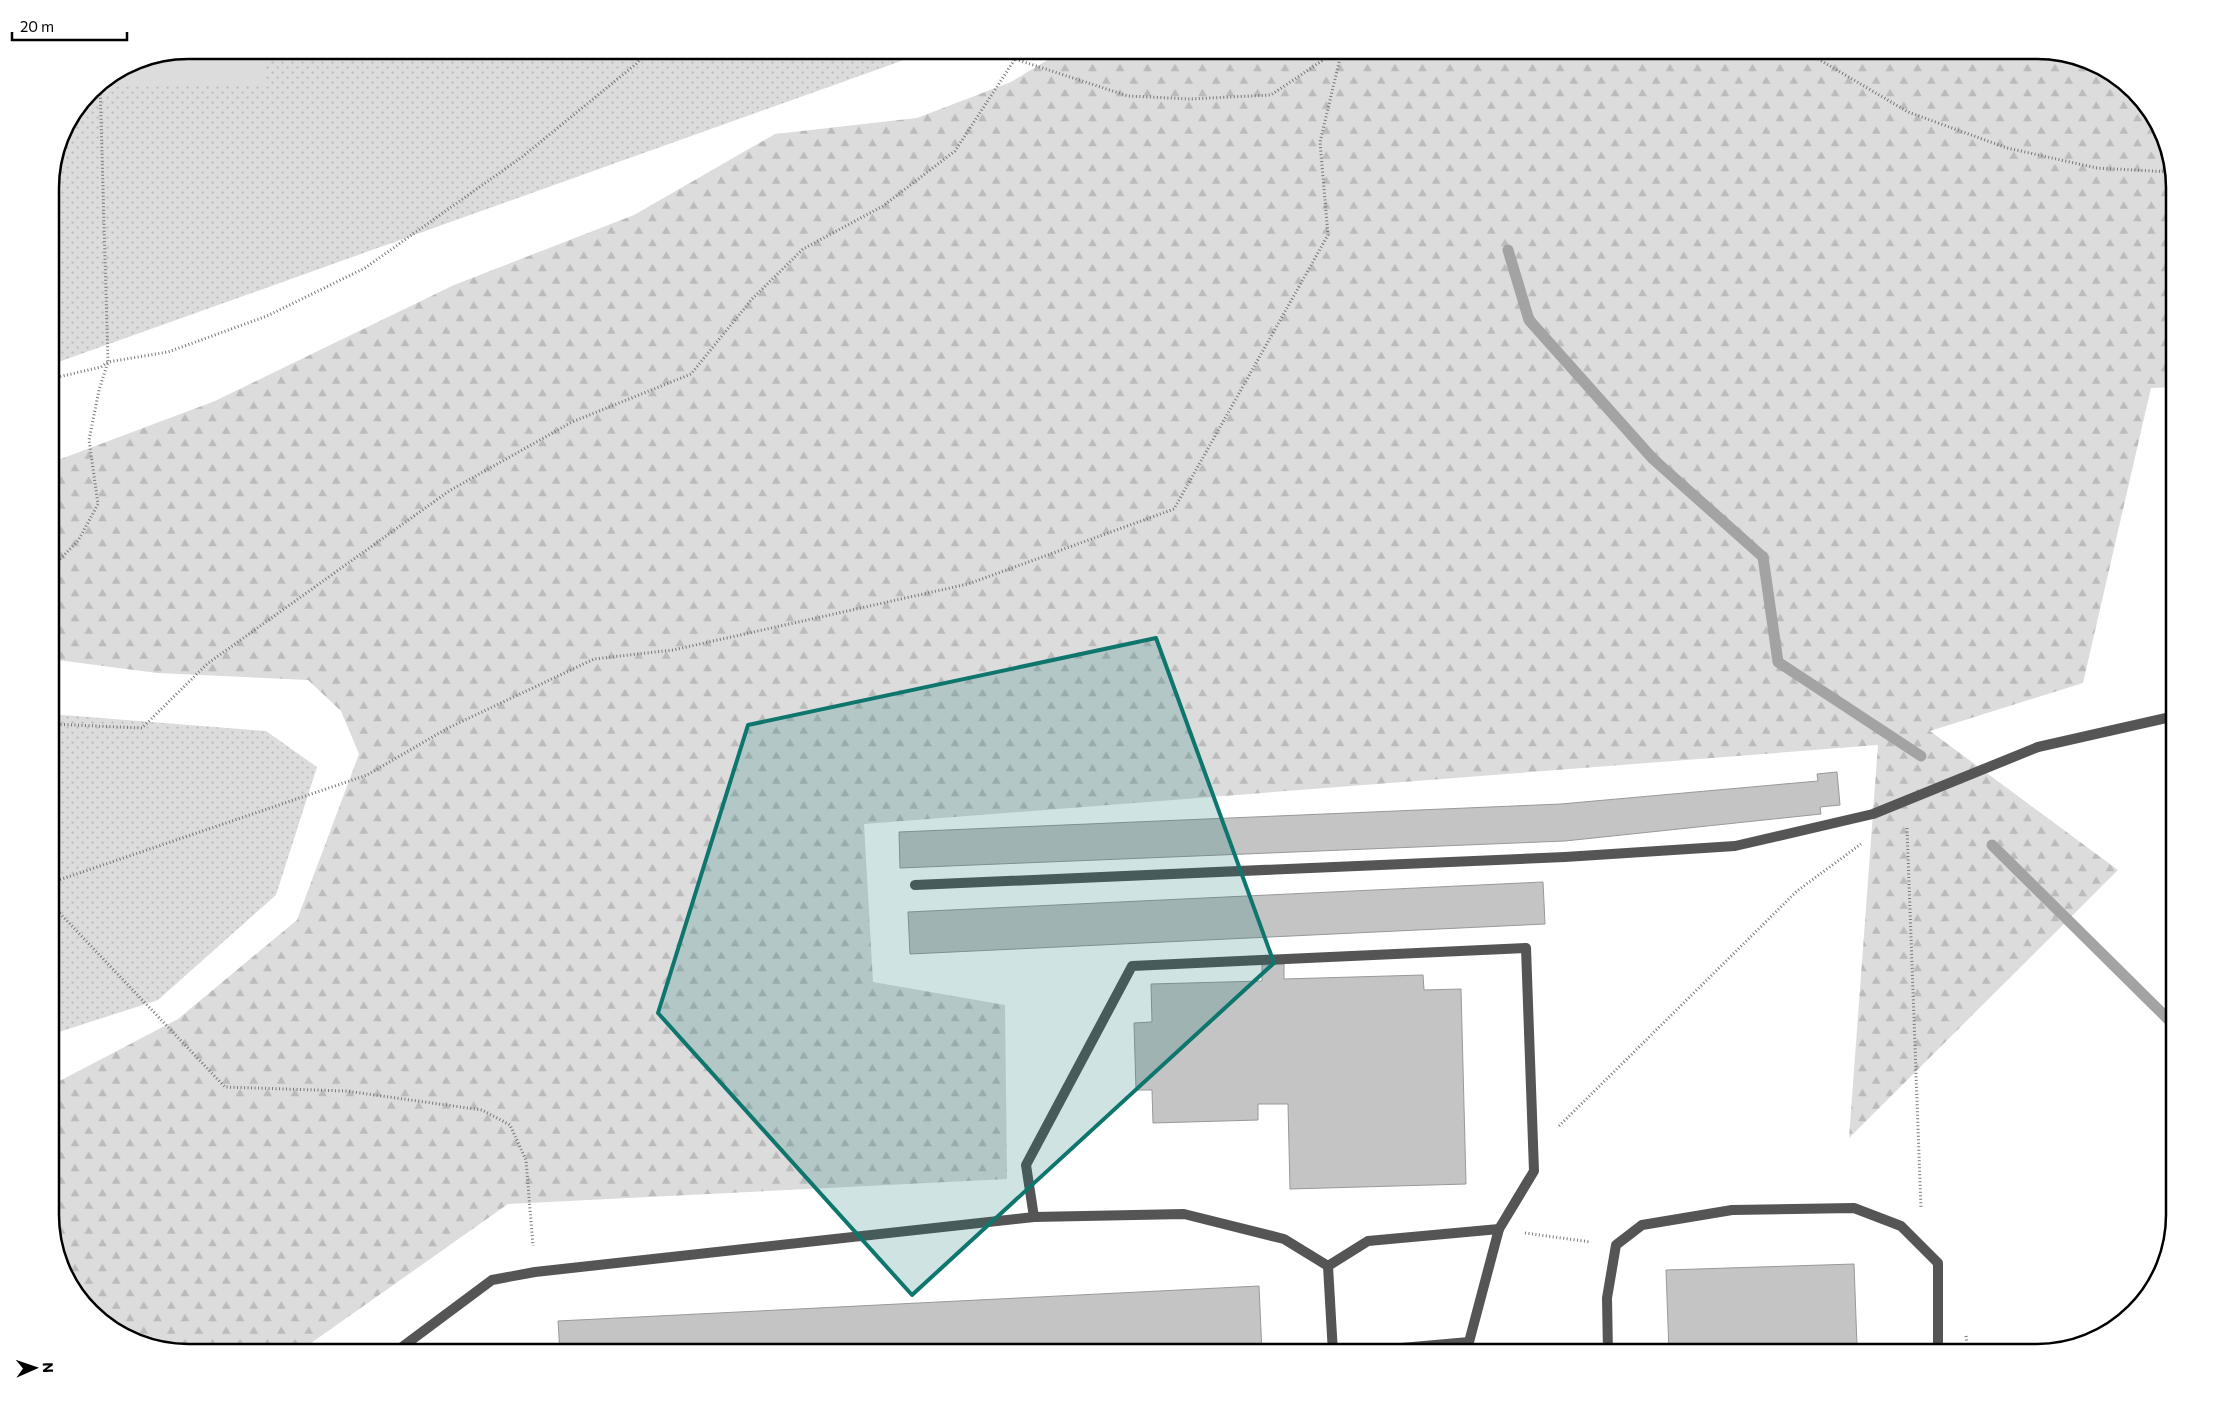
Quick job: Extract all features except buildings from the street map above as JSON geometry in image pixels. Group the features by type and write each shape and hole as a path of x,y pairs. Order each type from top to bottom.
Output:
{"lane":[{"path":"915,885 1556,858 1734,846 1873,814 2038,747 2166,718"},
{"path":"1034,1217 1026,1165 1132,966 1526,948 1534,1171 1499,1229 1470,1342 1447,1344"},
{"path":"1608,1344 1607,1298 1616,1245 1642,1225 1732,1210 1854,1208 1901,1226 1938,1263 1938,1344"},
{"path":"406,1344 492,1280 535,1272 1034,1217 1184,1214 1284,1239 1328,1266"},
{"path":"1328,1266 1368,1241 1499,1229"},
{"path":"1328,1266 1332,1344"}],"path":[{"path":"59,377 101,368 108,362 177,348 267,316 365,268 522,157 640,59"},
{"path":"59,724 142,728 207,664 449,491 572,422 691,374 752,299 803,249 884,206 955,151 1015,59 1128,96 1190,99 1271,95 1325,59"},
{"path":"59,881 367,775 448,728 594,659 673,650 968,584 1174,509 1328,235 1320,142 1340,59"},
{"path":"1818,59 1908,112 2007,148 2097,168 2165,172"},
{"path":"59,560 78,541 98,504 89,440 108,362 100,93"},
{"path":"1906,819 1922,1214"},
{"path":"1533,1150 1605,1082 1797,891 1865,842"},
{"path":"59,913 224,1087 346,1091 482,1110 510,1125 526,1160 535,1272"},
{"path":"1499,1229 1616,1245"}],"highlighted area":[{"path":"1156,638 1274,963 912,1295 658,1013 748,725"}],"green space":[{"path":"179,59 907,59 59,362 59,179 63,154 72,130 80,116 96,96 123,76 146,66 162,61"},
{"path":"179,59 266,59 266,85 107,87 130,72 162,61"},
{"path":"1049,59 2038,59 2071,63 2095,72 2109,80 2129,96 2140,109 2149,123 2162,154 2166,187 2166,387 2151,388 2083,683 1930,731 2118,870 1849,1138 1878,745 864,824 873,982 1005,1005 1007,1179 508,1204 310,1344 171,1343 146,1337 116,1323 96,1307 85,1294 72,1273 61,1241 59,1224 59,1081 178,1019 297,920 359,754 341,711 308,680 157,673 59,660 59,460 215,401 454,285 634,215 775,134 917,118 1011,82"},
{"path":"59,715 266,731 317,767 276,895 158,1000 59,1032"}],"waterway":[{"path":"1508,250 1529,320 1653,459 1763,557 1778,662 1921,756"},
{"path":"1992,845 2166,1017"}]}
